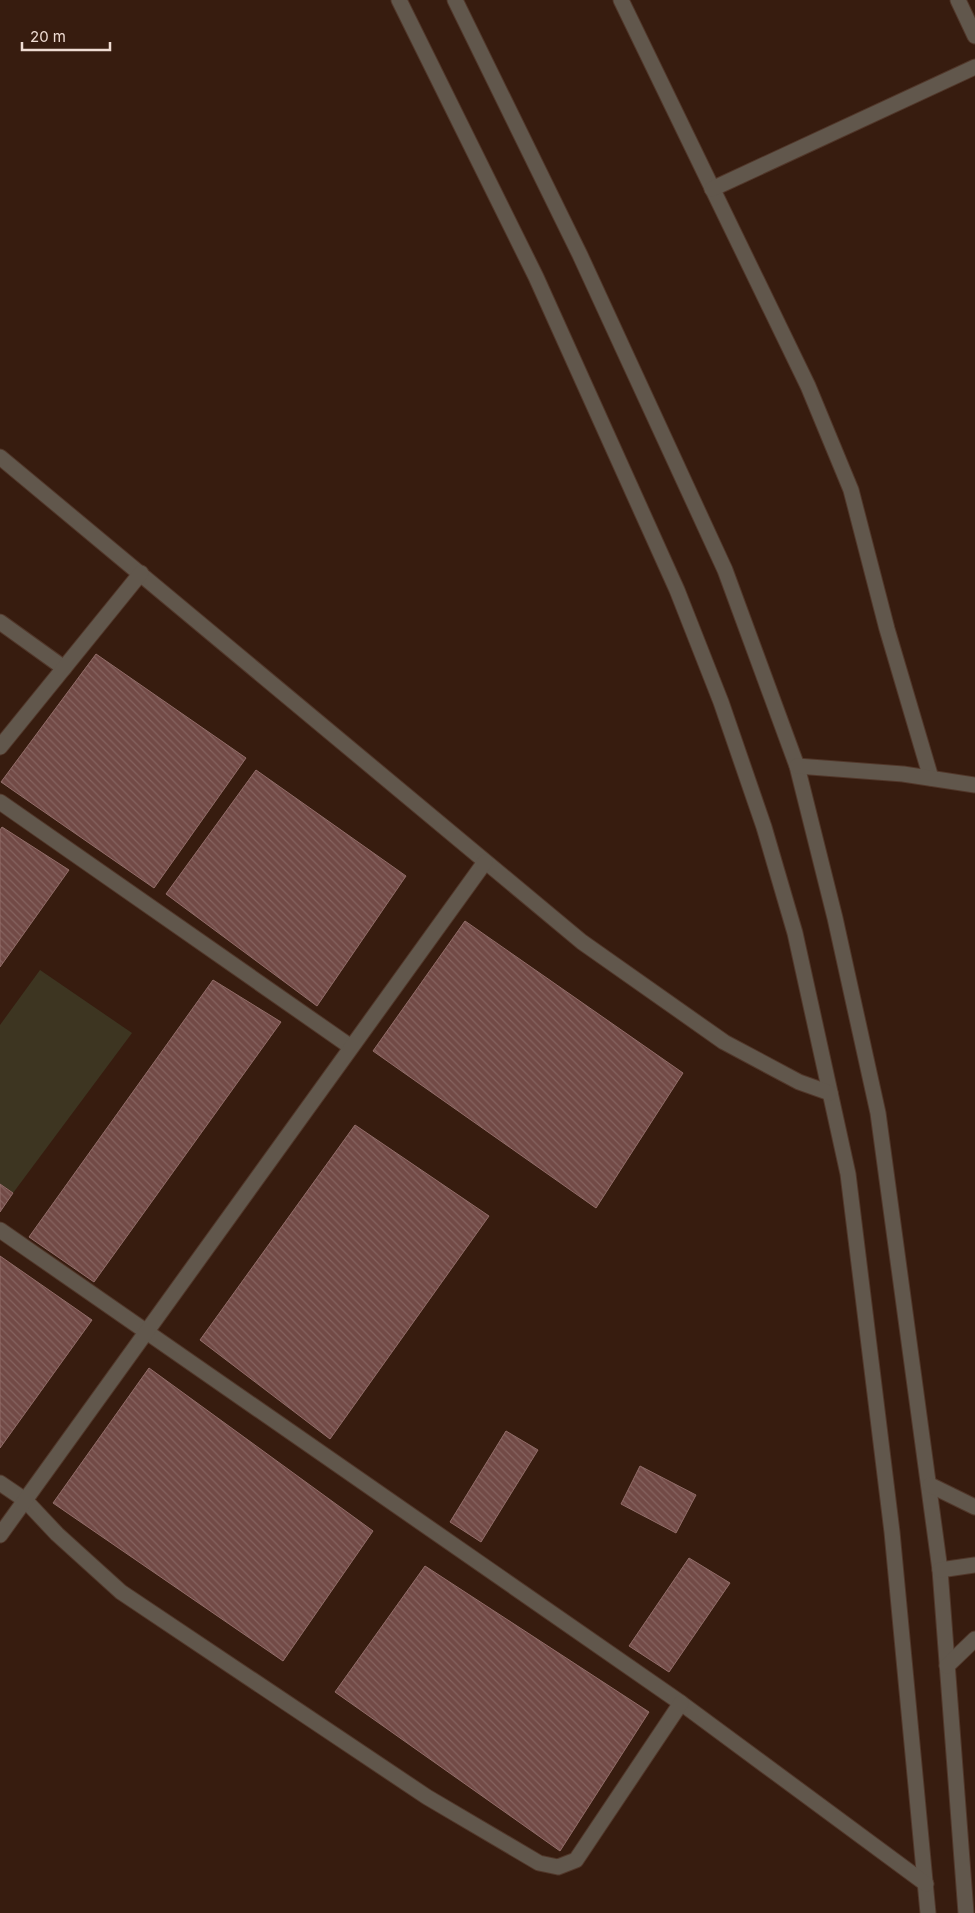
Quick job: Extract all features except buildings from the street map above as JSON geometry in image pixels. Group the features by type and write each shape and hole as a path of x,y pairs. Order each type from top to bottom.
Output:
{"street":[{"path":"399,0 536,277 677,590 721,702 764,827 795,934 848,1174 891,1522 928,1913"},
{"path":"455,0 580,255 725,570 797,766 835,918 878,1113 930,1485 940,1570 966,1913"},
{"path":"621,0 808,386 850,490 887,629 931,778"},
{"path":"958,0 975,36"},
{"path":"712,189 975,67"},
{"path":"0,457 582,942 724,1042 799,1082 830,1093"},
{"path":"0,747 141,573"},
{"path":"0,622 64,668"},
{"path":"797,766 904,774 975,785"},
{"path":"0,802 351,1047"},
{"path":"0,1535 485,862"},
{"path":"0,1230 681,1703 926,1884"},
{"path":"0,1483 25,1500 57,1534 121,1592 427,1797 539,1863 558,1867 576,1860 681,1703"},
{"path":"930,1485 975,1508"},
{"path":"940,1570 975,1565"},
{"path":"948,1666 975,1639"}],"shaded area":[{"path":"40,970 132,1033 13,1193 0,1184 0,1025"}]}
